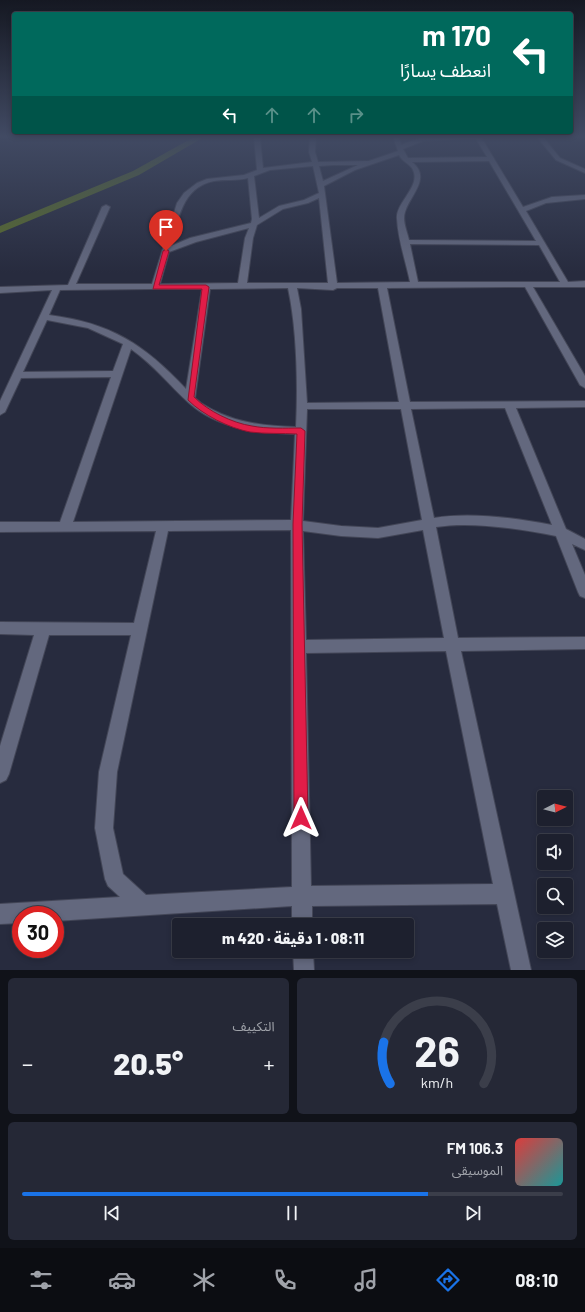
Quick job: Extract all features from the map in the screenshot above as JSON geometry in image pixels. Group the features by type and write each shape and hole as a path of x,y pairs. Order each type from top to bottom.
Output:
{"street":[{"path":"155,287 177,211 186,195 204,182"},
{"path":"242,287 249,238 256,211 252,182"},
{"path":"326,182 321,185 333,287"},
{"path":"415,286 400,212 409,200 416,182"},
{"path":"506,182 566,284"},
{"path":"166,251 193,240 253,225 281,207 306,202 322,194"},
{"path":"522,210 534,203 550,199 585,197"},
{"path":"71,287 106,207"},
{"path":"405,242 541,243"},
{"path":"0,290 71,287 333,287 585,284"},
{"path":"528,285 585,386"},
{"path":"382,286 452,644 521,970"},
{"path":"190,398 206,287"},
{"path":"292,287 297,309 302,406 297,524 300,647 302,918"},
{"path":"0,412 4,396 17,375 57,288"},
{"path":"44,317 75,320 104,329 128,343 158,365 197,405 222,419 251,429 301,431"},
{"path":"65,526 128,343"},
{"path":"17,375 117,374"},
{"path":"302,406 404,404 585,404"},
{"path":"509,404 585,592"},
{"path":"0,527 297,524 341,531 378,533 445,521 489,521 560,532 585,545"},
{"path":"141,904 116,878 104,828 108,772 163,526"},
{"path":"0,628 44,627 140,629"},
{"path":"0,774 44,627"},
{"path":"300,647 585,642"},
{"path":"0,914 141,904 301,896 505,894"},
{"path":"303,958 304,970"}],"waterway":[{"path":"0,230 113,182"}],"route":[{"path":"166,251 155,287 206,287 190,398 197,405 222,419 251,429 301,431 297,524 300,647 301,818"}]}
